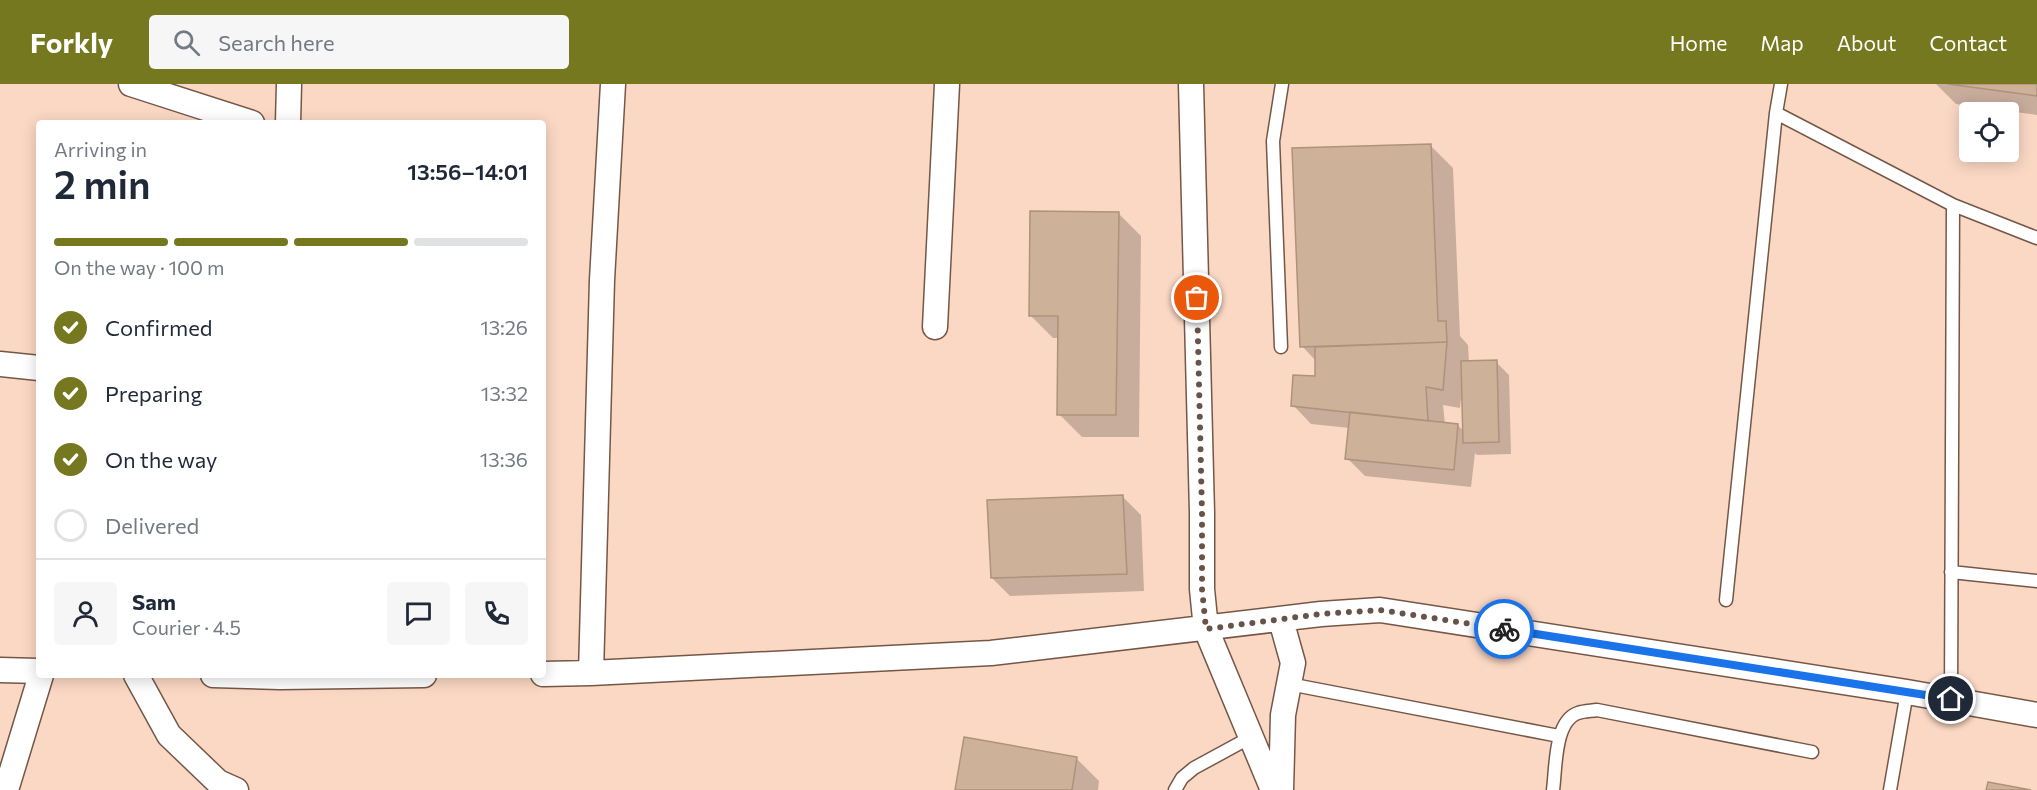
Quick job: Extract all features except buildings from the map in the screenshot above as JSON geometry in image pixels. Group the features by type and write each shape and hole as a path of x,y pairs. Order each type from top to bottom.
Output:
{"street":[{"path":"131,84 243,120"},
{"path":"288,120 289,84"},
{"path":"591,673 601,292 613,84"},
{"path":"935,327 947,84"},
{"path":"1191,84 1202,589 1206,629 1273,790"},
{"path":"0,364 36,368"},
{"path":"546,674 991,653 1321,614 1380,610 1951,699 2037,715"},
{"path":"1281,620 1293,663 1283,715 1281,790"},
{"path":"0,670 36,671"},
{"path":"6,790 40,678"},
{"path":"138,678 169,735 218,782 237,790"}],"lane":[{"path":"1281,347 1273,141 1282,84"},
{"path":"1726,600 1780,84"},
{"path":"1776,112 1953,205 2037,238"},
{"path":"1951,699 1953,205"},
{"path":"1951,572 2037,581"},
{"path":"1289,684 1559,736"},
{"path":"1890,790 1907,692"},
{"path":"1553,790 1559,736 1565,722 1577,713 1597,710 1812,752"},
{"path":"1175,790 1182,778 1194,768 1251,737"}],"way so far":[{"path":"1197,298 1202,589 1206,629 1321,614 1380,610 1504,629"}],"route":[{"path":"1504,629 1951,699"}]}
